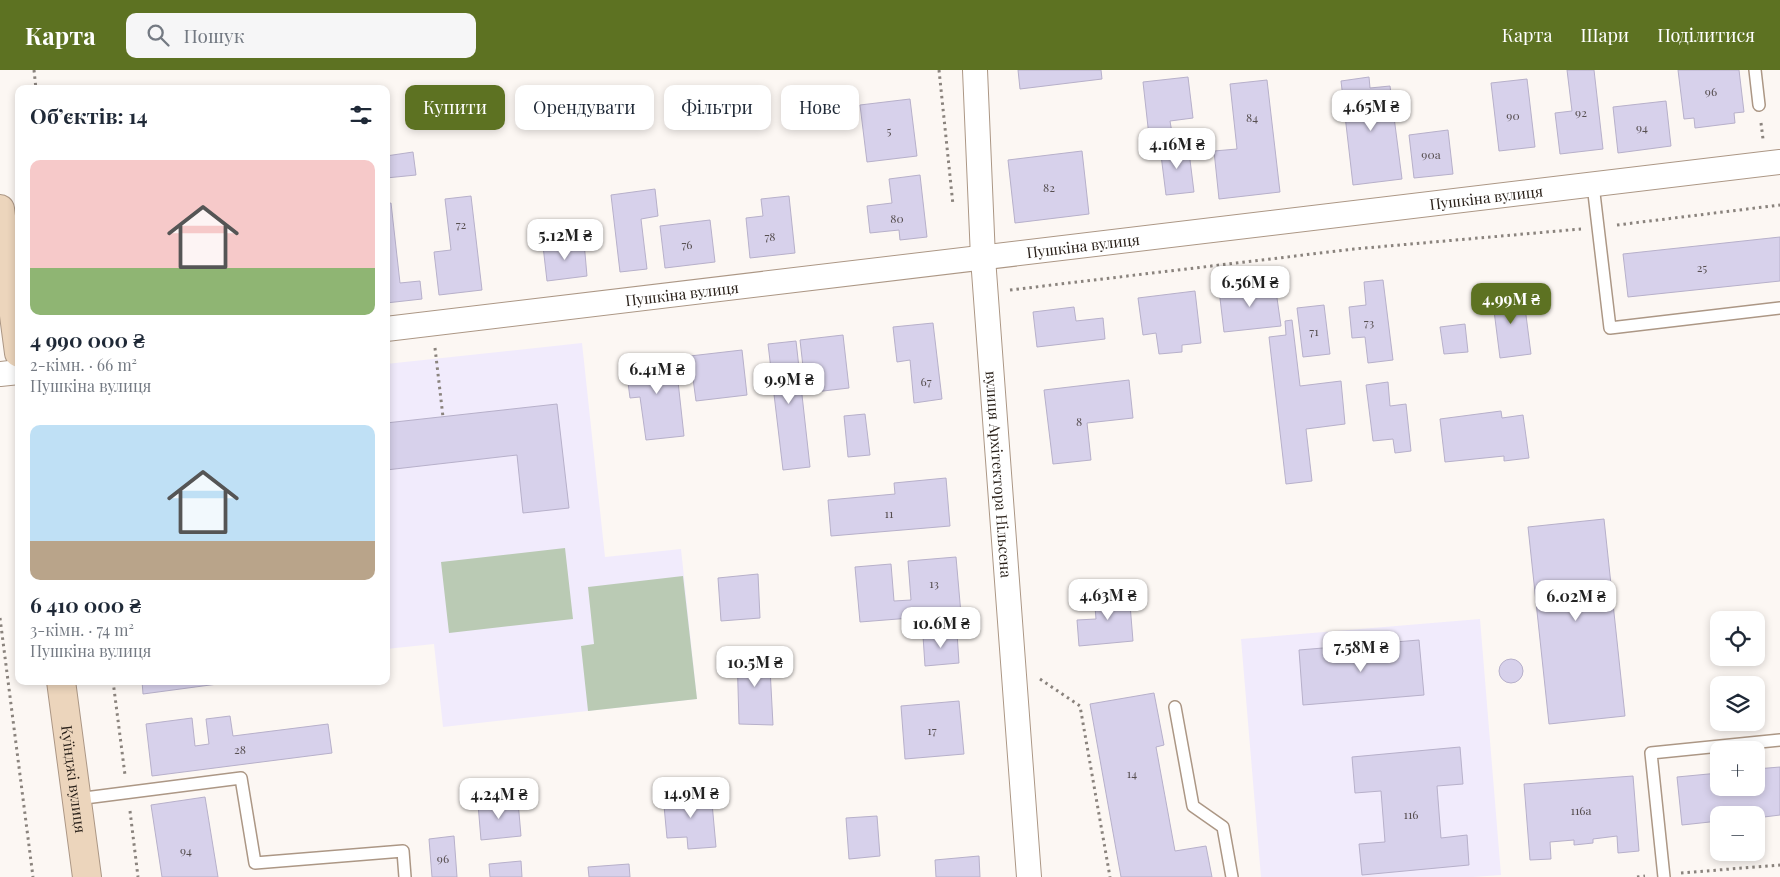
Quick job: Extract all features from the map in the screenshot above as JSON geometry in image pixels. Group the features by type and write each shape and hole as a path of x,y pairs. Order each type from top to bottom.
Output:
{"street":[{"name":"вулиця Архітектора Нільсена","path":"975,70 983,258 1029,877"},
{"name":"Пушкіна вулиця","path":"390,328 1773,163"},
{"path":"0,209 15,323"},
{"path":"0,374 15,372"},
{"name":"Куїнджі вулиця","path":"62,685 87,877"}],"lane":[{"path":"1755,70 1759,105"},
{"path":"1593,185 1610,328 1780,308"},
{"path":"1175,707 1193,806 1223,827 1232,877"},
{"path":"1664,876 1651,753 1780,740"},
{"path":"77,799 241,778 255,863 403,851 405,877"}],"path":[{"path":"34,70 36,85"},
{"path":"939,70 954,213"},
{"path":"1759,105 1773,163"},
{"path":"986,293 1354,249 1598,227 1780,205"},
{"path":"432,323 443,417"},
{"path":"0,618 33,877"},
{"path":"1038,677 1080,706 1110,877"},
{"path":"1637,877 1780,865"}],"shaded area":[{"path":"582,343 605,557 681,549 697,699 443,727 434,644 390,649 390,364"},
{"path":"1480,619 1501,875 1473,877 1261,877 1241,639"}],"green space":[{"path":"565,548 573,619 449,633 441,562"},
{"path":"683,576 697,699 588,711 581,646 594,644 588,587"}],"building":[{"path":"1018,70 1101,70 1102,79 1020,89"},
{"path":"1567,70 1594,70 1603,149 1560,154 1555,113 1572,111"},
{"path":"1678,70 1739,70 1744,112 1734,113 1735,123 1695,128 1694,118 1684,119"},
{"path":"1188,77 1193,118 1170,121 1172,133 1149,136 1143,82"},
{"path":"1369,77 1370,88 1390,86 1402,179 1353,185 1341,81"},
{"path":"1527,79 1535,147 1499,151 1491,83"},
{"path":"1267,80 1280,192 1219,199 1214,151 1237,149 1230,84"},
{"path":"910,99 917,156 867,162 860,105"},
{"path":"1666,101 1671,146 1618,153 1613,107"},
{"path":"1448,130 1453,174 1414,178 1409,135"},
{"path":"1188,144 1194,192 1166,195 1160,147"},
{"path":"1082,151 1089,214 1015,223 1008,160"},
{"path":"413,152 416,175 390,178 390,155"},
{"path":"920,175 927,237 900,240 899,230 870,233 867,206 892,203 889,179"},
{"path":"655,189 658,216 641,219 647,269 620,272 611,195"},
{"path":"471,196 482,290 439,295 434,252 451,250 445,199"},
{"path":"789,196 795,253 750,258 746,218 763,216 761,199"},
{"path":"390,203 400,283 420,281 422,299 390,303"},
{"path":"710,220 715,262 665,268 660,226"},
{"path":"1780,237 1780,281 1628,297 1623,254"},
{"path":"584,242 587,276 547,281 543,246"},
{"path":"1383,280 1393,360 1368,363 1365,337 1352,338 1349,307 1366,305 1364,282"},
{"path":"1275,284 1281,326 1224,332 1219,290"},
{"path":"1195,291 1201,343 1182,345 1182,352 1159,354 1156,333 1143,335 1138,298"},
{"path":"1523,292 1531,354 1500,358 1492,295"},
{"path":"1324,305 1330,354 1303,357 1297,308"},
{"path":"1074,307 1076,321 1103,318 1105,339 1037,347 1033,312"},
{"path":"1292,320 1300,386 1341,381 1345,424 1306,429 1312,481 1286,484 1269,337 1286,335 1285,321"},
{"path":"933,323 942,399 914,403 910,360 897,362 893,327"},
{"path":"1465,324 1468,352 1444,354 1440,327"},
{"path":"843,335 849,388 806,393 800,340"},
{"path":"796,341 810,467 783,470 768,344"},
{"path":"742,350 747,395 696,401 690,356"},
{"path":"675,354 684,436 646,440 640,397 630,398 625,360"},
{"path":"1129,380 1133,418 1087,423 1091,460 1053,464 1044,390"},
{"path":"1388,382 1390,406 1406,404 1411,451 1395,453 1393,439 1373,441 1366,385"},
{"path":"557,404 569,508 523,513 517,455 390,470 390,423"},
{"path":"1501,411 1502,418 1523,415 1529,458 1504,461 1504,456 1445,462 1440,419"},
{"path":"865,414 870,455 848,457 844,416"},
{"path":"946,478 950,526 831,536 828,500 895,494 894,483"},
{"path":"1604,519 1625,716 1549,724 1528,527"},
{"path":"956,557 961,614 860,622 855,567 891,564 894,601 911,600 908,561"},
{"path":"758,574 760,618 721,621 718,578"},
{"path":"1129,592 1133,641 1079,646 1077,620 1096,619 1094,595"},
{"path":"957,633 959,663 925,666 923,636"},
{"path":"1419,640 1424,695 1303,705 1299,650"},
{"path":"769,649 773,725 739,724 737,651"},
{"path":"1511,659 1516,660 1522,666 1522,676 1516,682 1511,683 1506,682 1500,676 1499,671 1500,666 1506,660"},
{"path":"142,685 210,685 143,694"},
{"path":"1154,693 1164,745 1156,747 1175,851 1206,846 1212,877 1121,877 1090,704"},
{"path":"959,701 964,754 905,759 901,706"},
{"path":"230,716 233,736 328,724 332,753 152,776 146,724 192,718 195,746 209,744 206,719"},
{"path":"1460,747 1463,784 1437,786 1441,838 1467,835 1469,865 1362,875 1359,844 1385,842 1381,791 1355,793 1352,757"},
{"path":"1780,767 1780,815 1765,817 1765,806 1710,806 1710,822 1682,825 1677,777 1710,774 1710,796 1765,796 1765,768"},
{"path":"1633,776 1639,851 1618,853 1617,836 1593,839 1593,843 1574,845 1574,840 1550,842 1551,859 1530,860 1524,784"},
{"path":"711,792 716,847 688,849 687,837 667,838 663,795"},
{"path":"205,797 218,877 162,877 151,805"},
{"path":"518,801 521,836 481,840 478,804"},
{"path":"877,816 880,856 849,859 846,818"},
{"path":"454,836 457,877 432,877 429,839"},
{"path":"979,856 980,877 936,877 935,860"},
{"path":"521,861 522,877 490,877 489,864"},
{"path":"629,864 630,877 589,877 588,867"}]}
